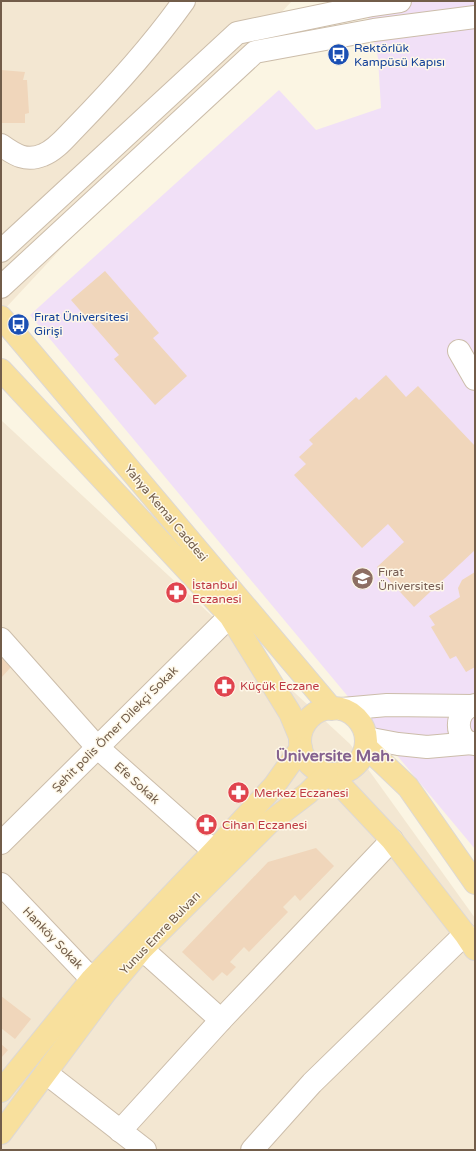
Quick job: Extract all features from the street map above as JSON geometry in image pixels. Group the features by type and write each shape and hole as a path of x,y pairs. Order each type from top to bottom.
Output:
{"main road":[{"name":"Yahya Kemal Caddesi","path":"1,317 337,709"},
{"name":"Yahya Kemal Caddesi","path":"1,370 230,616 290,713 301,742"},
{"path":"337,709 351,713 358,720 364,728 366,742 363,757 357,764 340,774 329,774 320,772 311,766 304,758 301,742 305,725 314,714 323,710 337,709"},
{"name":"Yunus Emre Bulvarı","path":"1,1091 98,986 214,851 274,786 301,742"},
{"path":"366,742 408,787 475,883"},
{"path":"329,774 392,840 470,941"},
{"name":"Yunus Emre Bulvarı","path":"1,1133 46,1073 98,986 142,949 270,822 308,793 329,774"}],"street":[{"path":"1,145 16,155 29,158 43,156 54,148 91,112 125,74 159,34 184,1"},
{"path":"1,250 237,33 372,5 400,1"},
{"path":"1,287 255,52 374,30 475,17"},
{"path":"459,351 475,379"},
{"name":"Şehit polis Ömer Dilekçi Sokak","path":"1,843 230,616"},
{"name":"Efe Sokak","path":"1,639 97,747 214,851"},
{"path":"337,709 387,705 474,705"},
{"path":"473,744 465,740 458,728 461,714 466,709 474,705"},
{"path":"366,742 427,747 473,744"},
{"path":"120,1131 221,1020 392,840"},
{"name":"Hanköy Sokak","path":"1,884 98,986"},
{"path":"252,1150 312,1083 470,941"},
{"path":"142,949 221,1020"},
{"path":"46,1073 145,1150"}],"shaded area":[{"path":"1,1 292,1 1,313"},
{"name":"Fırat Üniversitesi","path":"364,1 475,1 475,849 30,315 279,90 316,130 381,108 378,58"},
{"path":"1,420 350,744 475,918 475,1150 1,1150"}],"building":[{"path":"1,70 25,72 23,80 27,80 29,113 25,114 25,123 1,123"},
{"path":"105,271 159,333 153,338 187,376 155,405 114,359 119,355 71,300"},
{"path":"386,375 406,397 418,386 475,446 475,550 414,607 377,567 404,542 388,524 362,548 294,475 306,464 299,457 313,444 309,440 356,397 359,400"},
{"path":"475,572 475,667 466,672 456,656 450,659 431,627 435,625 429,616 460,597 458,588 462,580"},
{"path":"1,658 11,667 1,678"},
{"path":"316,848 334,866 300,901 295,895 283,907 288,912 249,952 244,947 230,962 236,967 227,976 222,972 213,981 182,952 268,862"},
{"path":"1,996 31,1019 15,1039 1,1028"},
{"path":"1,1044 8,1050 1,1058"}],"place":[{"name":"Rektörlük Kampüsü Kapısı","path":"339,55"},
{"name":"Fırat Üniversitesi Girişi","path":"18,324"},
{"name":"Fırat Üniversitesi","path":"363,579"},
{"name":"İstanbul Eczanesi","path":"177,592"},
{"name":"Küçük Eczane","path":"225,686"},
{"name":"Merkez Eczanesi","path":"239,793"},
{"name":"Cihan Eczanesi","path":"206,825"}],"district":[{"name":"Üniversite Mah.","path":"335,756"}]}
